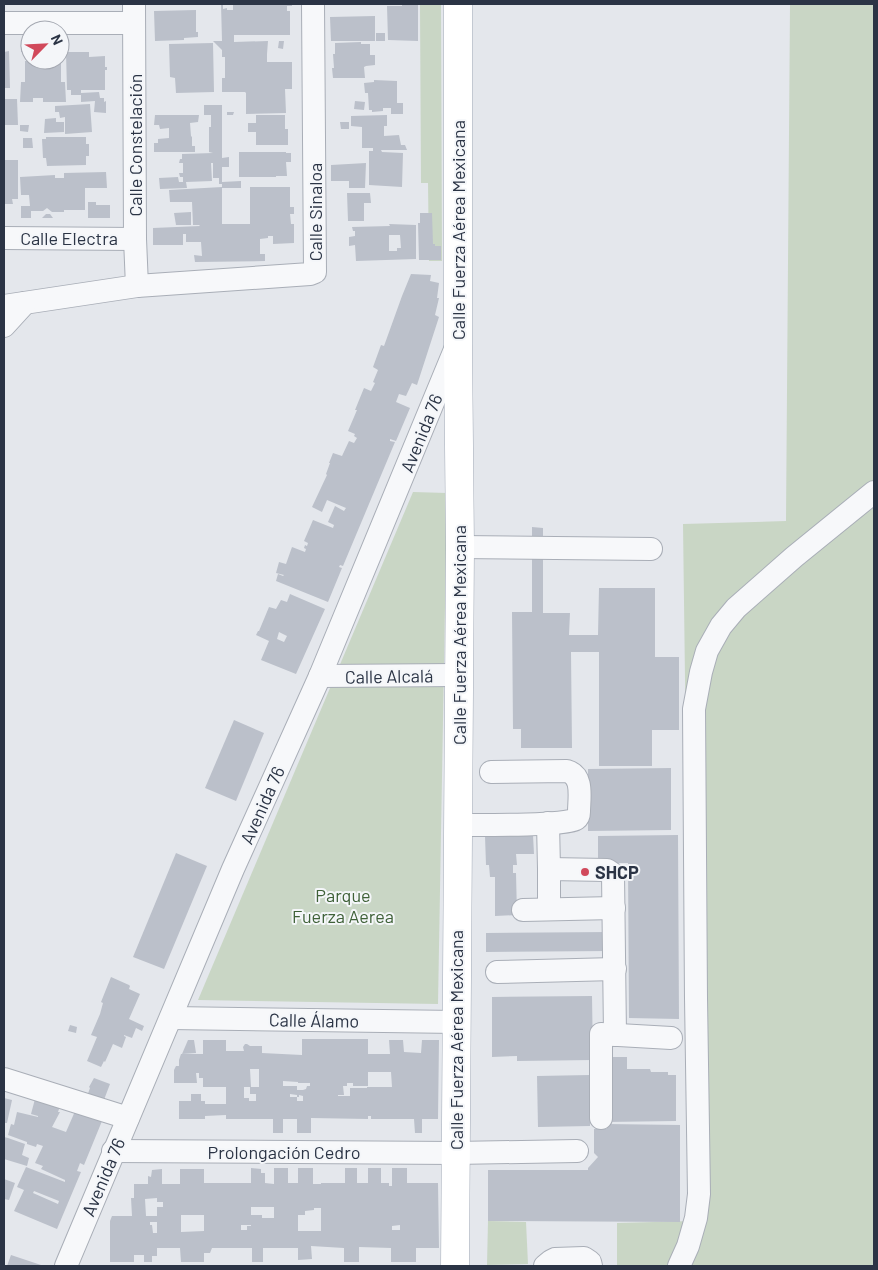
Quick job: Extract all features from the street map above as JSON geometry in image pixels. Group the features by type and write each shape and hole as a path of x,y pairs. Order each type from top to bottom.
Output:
{"main road":[{"name":"Calle Fuerza Aérea Mexicana","path":"455,1266 460,547 458,4"}],"street":[{"name":"Calle Sinaloa","path":"137,286 310,274 315,272 313,4"},
{"name":"Calle Constelación","path":"134,14 137,286"},
{"path":"4,23 134,14"},
{"name":"Calle Electra","path":"4,238 135,239"},
{"path":"4,326 14,304 137,286"},
{"name":"Avenida 76","path":"66,1266 233,869 320,676 458,344"},
{"path":"679,1266 688,1246 696,1218 699,1194 694,709 701,672 707,651 721,626 736,608 794,557 874,492"},
{"path":"460,547 651,549"},
{"name":"Calle Alcalá","path":"320,676 458,675"},
{"path":"458,825 548,824 576,820 579,812 579,782 575,775 567,771 491,772"},
{"path":"548,824 549,909"},
{"path":"549,869 607,870 613,874 615,1034"},
{"path":"524,910 614,908"},
{"path":"497,972 615,969"},
{"name":"Calle Álamo","path":"171,1018 457,1022"},
{"path":"601,1118 601,1034 671,1038"},
{"path":"4,1079 128,1118"},
{"name":"Prolongación Cedro","path":"113,1151 455,1154 577,1151"},
{"path":"545,1266 556,1259 584,1258 592,1266"}],"green space":[{"path":"420,4 441,4 442,261 429,261 428,183 421,183"},
{"path":"790,4 874,4 874,1266 617,1266 617,1223 692,1221 683,524 786,521"},
{"name":"Parque Fuerza Aerea","path":"413,492 447,493 438,1004 198,1000"},
{"path":"488,1221 526,1222 528,1264 487,1265"}],"building":[{"path":"221,4 223,4 223,9 233,10 233,4 292,4 292,6 287,6 287,11 290,11 290,35 234,35 234,42 268,41 267,62 292,62 292,89 285,89 286,113 246,114 245,92 222,92 222,78 225,78 225,57 222,57 222,50 213,41 222,41"},
{"path":"402,4 418,4 418,41 388,40 387,6 402,6"},
{"path":"196,10 196,32 198,32 198,37 184,38 184,40 155,41 154,11"},
{"path":"375,16 375,41 331,41 330,17"},
{"path":"376,33 385,33 385,41 376,41"},
{"path":"279,41 284,41 283,49 278,48"},
{"path":"361,42 361,44 370,44 370,55 375,55 375,65 364,67 365,78 333,78 332,68 334,68 333,54 335,54 335,43"},
{"path":"213,43 214,92 176,93 175,78 170,77 169,44"},
{"path":"9,51 10,88 4,88 4,52"},
{"path":"70,52 89,52 89,57 105,56 105,67 107,67 107,70 105,70 105,90 81,90 81,93 99,92 100,98 104,98 104,102 106,101 106,113 94,112 95,101 81,102 81,95 71,95 71,90 67,90 66,70 70,70"},
{"path":"25,70 61,70 61,82 65,82 66,102 43,102 43,98 33,98 33,102 20,102 21,82 25,82"},
{"path":"374,80 397,81 397,103 403,103 403,114 391,114 391,108 383,108 383,111 372,112 372,110 369,110 368,93 365,93 364,83 374,82"},
{"path":"5,99 17,99 18,125 4,125"},
{"path":"355,101 365,102 364,110 354,109"},
{"path":"90,104 92,132 65,134 65,117 60,118 59,112 55,112 55,106"},
{"path":"204,105 222,105 222,158 229,157 229,167 222,167 222,182 241,181 241,188 222,188 222,184 219,184 219,178 213,178 213,163 211,163 212,181 186,182 187,188 160,189 159,178 178,177 179,182 183,182 183,177 180,177 179,173 183,173 183,163 179,163 180,159 182,159 182,154 213,153 209,152 211,115 204,115"},
{"path":"227,112 234,112 233,115 227,115"},
{"path":"155,115 199,115 198,122 190,123 192,146 195,146 195,152 154,152 154,143 158,143 158,139 169,138 169,128 160,129 159,125 154,125"},
{"path":"256,115 285,115 285,129 288,129 288,145 256,145 256,132 248,132 248,123 256,123"},
{"path":"387,115 387,126 384,126 384,136 399,135 401,145 405,145 407,150 381,150 382,152 403,153 402,187 369,185 369,151 373,151 373,148 362,148 362,127 351,126 351,116"},
{"path":"56,118 56,122 64,122 64,132 44,133 45,119"},
{"path":"340,122 349,122 349,129 341,129"},
{"path":"20,125 29,125 28,132 20,131"},
{"path":"46,137 86,137 86,144 89,144 89,156 86,156 86,165 47,166 46,158 43,158 42,139 46,139"},
{"path":"23,138 32,138 33,148 23,148"},
{"path":"239,152 291,153 291,162 286,162 287,176 239,177"},
{"path":"4,160 18,160 18,199 12,199 13,204 4,204"},
{"path":"366,163 365,188 349,188 349,181 331,181 331,165"},
{"path":"106,172 107,188 85,188 85,210 52,212 47,208 43,211 31,211 31,218 21,218 21,206 30,206 29,195 21,195 20,177 55,175 55,178 64,178 64,173"},
{"path":"222,187 222,224 250,224 250,187 290,187 290,207 294,207 294,214 290,214 291,224 294,224 294,243 273,244 273,236 260,239 260,254 265,254 265,261 195,262 194,255 202,256 201,242 186,242 186,234 183,234 183,245 153,245 153,228 200,226 193,225 192,202 170,202 169,190"},
{"path":"347,193 370,193 371,203 364,203 364,221 348,221"},
{"path":"88,202 96,202 96,205 110,205 110,218 88,218"},
{"path":"191,212 191,225 176,225 174,213"},
{"path":"420,213 432,213 433,244 441,246 441,260 419,260 418,223 420,223"},
{"path":"46,214 50,214 53,218 42,218"},
{"path":"389,224 416,225 416,259 356,261 355,245 349,246 349,237 355,236 355,231 353,231 352,227 390,226","holes":["389,235 400,235 401,248 397,248 397,251 389,251"]},
{"path":"411,274 431,275 430,281 439,283 437,298 439,298 435,315 439,317 417,385 412,383 406,396 399,394 396,402 410,408 396,441 390,439 390,441 395,442 343,566 340,565 339,567 342,568 328,602 276,581 278,574 284,575 276,573 279,562 286,564 292,547 305,552 305,545 307,546 308,543 304,541 313,520 333,528 334,525 328,522 335,506 344,511 346,508 327,500 322,512 312,507 327,475 333,453 342,456 349,441 354,443 357,438 354,436 355,434 348,431 364,388 371,391 375,383 373,382 378,370 373,367 381,345 384,346"},
{"path":"532,527 543,528 543,613 570,613 569,635 598,635 599,588 655,588 655,657 679,657 679,730 652,730 652,766 599,766 599,652 571,652 572,748 521,748 521,729 513,729 512,612 532,612"},
{"path":"290,594 325,609 296,674 261,660 269,641 256,635 269,607 276,609 281,600 287,602","holes":["279,632 287,636 284,642 277,639"]},
{"path":"234,720 264,733 236,801 205,788"},
{"path":"671,768 671,830 588,831 588,769"},
{"path":"533,835 534,854 516,854 517,865 513,865 513,873 516,873 517,915 495,916 495,877 490,877 489,865 486,865 485,836"},
{"path":"678,835 679,1019 629,1018 628,863 598,863 598,836"},
{"path":"176,853 207,866 164,969 133,957"},
{"path":"611,932 611,951 486,952 486,933"},
{"path":"111,977 129,985 129,989 140,994 129,1019 144,1026 142,1031 136,1028 132,1038 124,1035 126,1037 122,1048 113,1044 101,1067 87,1061 97,1037 91,1035 100,1014 103,1003 101,1002"},
{"path":"592,996 593,1060 517,1061 517,1056 492,1057 492,997"},
{"path":"70,1025 77,1027 76,1033 68,1031"},
{"path":"302,1039 368,1039 368,1054 390,1054 389,1040 403,1040 404,1052 421,1053 422,1040 439,1040 438,1119 422,1119 422,1133 415,1133 414,1119 371,1119 371,1116 368,1116 368,1119 311,1118 311,1133 297,1133 297,1119 283,1119 283,1133 273,1133 273,1119 226,1119 226,1115 205,1116 205,1119 179,1119 179,1101 191,1101 191,1094 201,1094 201,1101 205,1101 205,1104 226,1104 226,1087 203,1087 203,1078 199,1078 199,1073 196,1073 197,1083 174,1083 174,1070 176,1066 179,1066 181,1054 203,1054 203,1040 226,1040 226,1051 244,1051 243,1047 247,1044 250,1046 262,1046 262,1053 302,1055","holes":["250,1069 259,1069 259,1087 251,1087","368,1072 391,1072 392,1087 350,1088 350,1096 338,1096 344,1095 343,1086 347,1086 347,1083 353,1083 353,1086 368,1086","283,1081 310,1083 310,1086 303,1090 297,1090 297,1086 283,1086","244,1087 250,1087 250,1094 256,1094 256,1101 249,1101 249,1098 244,1098","290,1094 297,1095 297,1097 290,1097","299,1095 303,1096 303,1101 297,1101 297,1097"]},
{"path":"188,1040 194,1040 196,1053 182,1054"},
{"path":"606,1057 627,1057 627,1069 650,1069 651,1072 668,1072 668,1075 676,1075 676,1121 606,1122"},
{"path":"590,1075 590,1126 538,1127 537,1076"},
{"path":"94,1078 110,1084 102,1105 86,1099"},
{"path":"4,1098 12,1100 7,1123 4,1123"},
{"path":"35,1099 60,1106 58,1112 60,1112 52,1127 66,1132 76,1109 102,1121 84,1165 80,1163 77,1171 81,1172 57,1229 14,1211 24,1190 17,1187 26,1167 65,1182 65,1180 41,1169 43,1166 35,1163 43,1146 37,1144 36,1147 8,1135 11,1124 14,1125 17,1112 38,1117 31,1114","holes":["34,1191 59,1201 58,1204 33,1193"]},
{"path":"607,1124 680,1125 680,1222 488,1221 488,1170 588,1170 598,1157 594,1153 594,1129 607,1129"},
{"path":"4,1137 25,1144 22,1155 29,1158 27,1166 4,1159"},
{"path":"251,1168 261,1169 261,1173 265,1173 265,1183 274,1184 274,1168 288,1168 288,1183 298,1183 298,1168 313,1168 313,1184 321,1184 345,1183 345,1168 357,1168 357,1183 368,1183 368,1168 381,1168 381,1183 389,1183 389,1186 392,1186 392,1168 407,1168 407,1183 438,1183 439,1248 416,1248 416,1262 391,1262 391,1248 359,1247 359,1262 344,1262 344,1248 311,1246 312,1259 298,1260 298,1248 263,1248 263,1262 252,1262 252,1248 212,1248 210,1253 204,1253 204,1262 181,1262 180,1248 157,1248 157,1256 152,1256 152,1262 144,1262 144,1255 134,1255 134,1262 110,1262 110,1221 112,1216 132,1216 131,1198 134,1198 134,1184 148,1184 148,1176 151,1177 152,1170 162,1169 162,1184 180,1184 180,1169 204,1169 204,1183 251,1183","holes":["157,1198 157,1202 163,1202 163,1207 157,1207 157,1216 146,1216 145,1199","251,1207 274,1207 274,1218 262,1218 262,1215 251,1215","321,1208 321,1231 298,1231 298,1215 305,1215 305,1211","181,1215 204,1215 204,1231 181,1232","150,1222 157,1222 157,1233 153,1233 152,1225 150,1225","241,1225 251,1225 247,1226 247,1230 241,1230","400,1225 400,1230 392,1230 392,1226"]},
{"path":"4,1179 15,1183 9,1200 4,1199"},
{"path":"11,1255 44,1266 7,1266"}],"place":[{"name":"SHCP","path":"585,872"}]}
